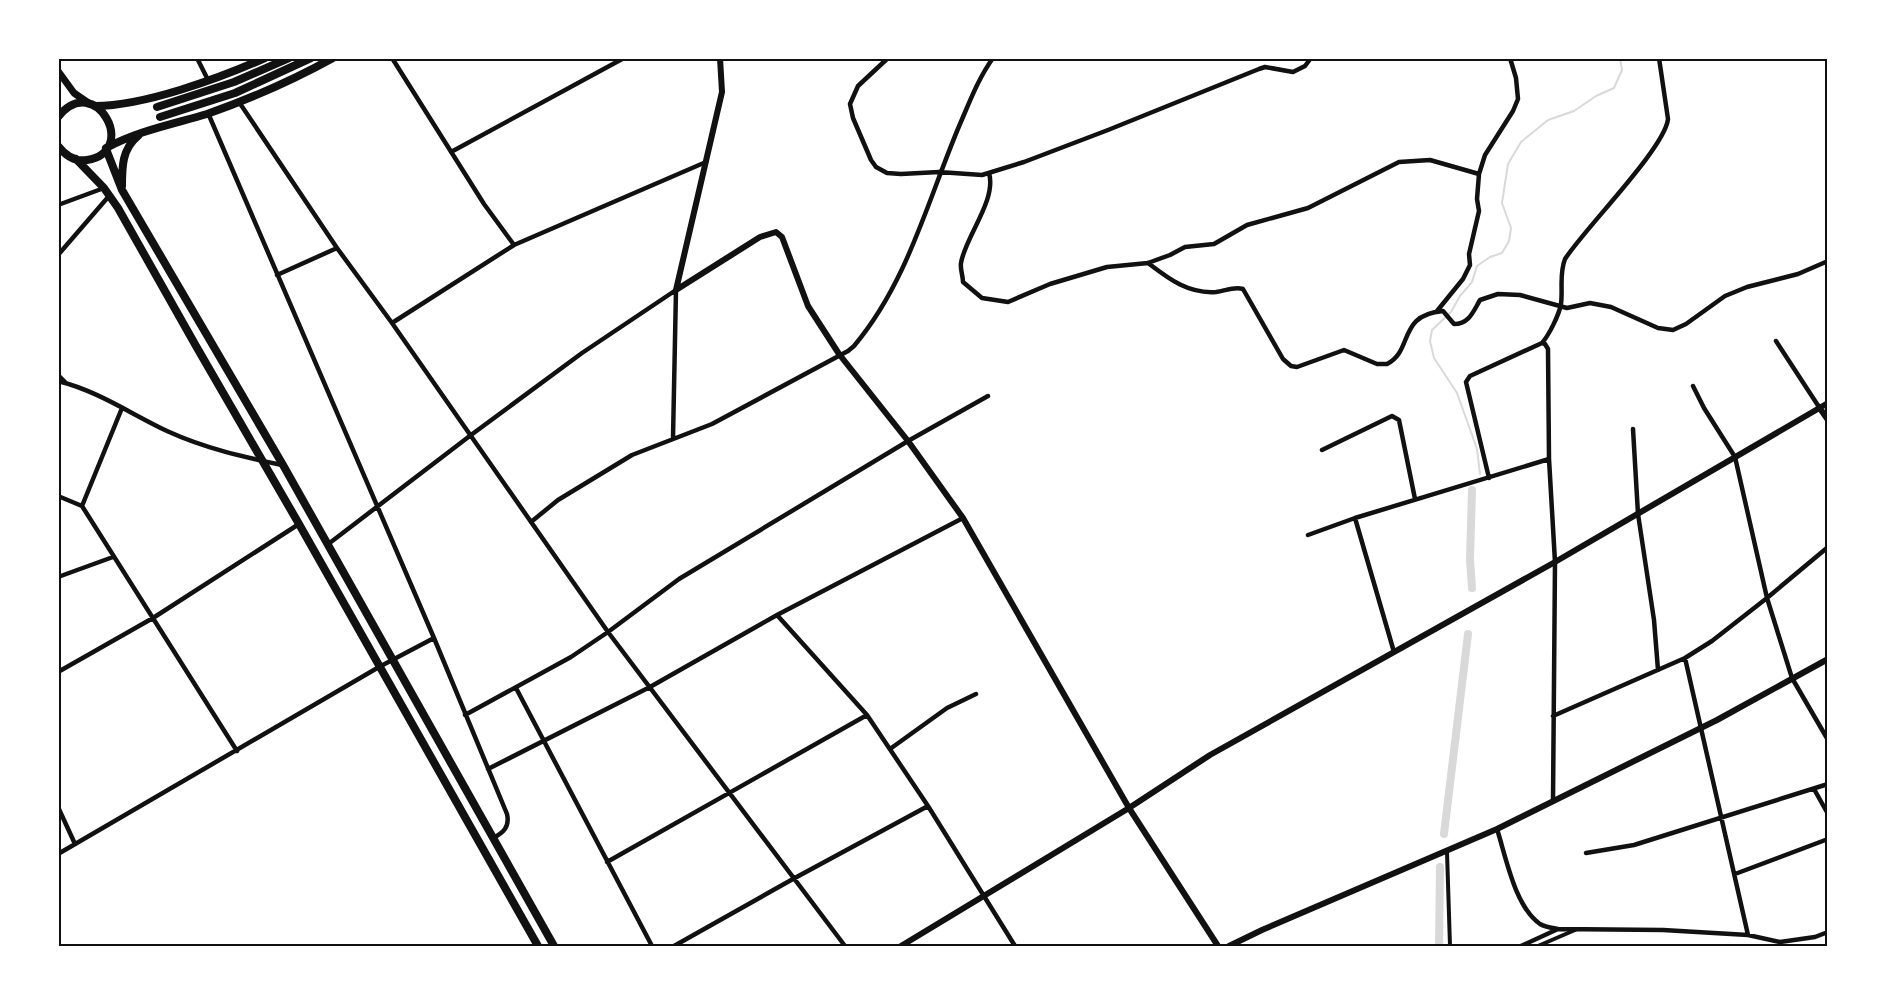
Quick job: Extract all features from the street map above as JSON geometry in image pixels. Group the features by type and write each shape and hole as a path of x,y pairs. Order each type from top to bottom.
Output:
{"main road":[{"path":"58,117 73,105 124,105 208,80 265,58"},
{"path":"157,107 234,82 289,58"},
{"path":"160,117 235,93 311,58"},
{"path":"58,158 83,160 96,157 106,149 142,133 239,102 304,74 333,58"},
{"path":"58,71 68,86 105,114 111,125 111,137 106,149 122,190 283,465 554,946"},
{"path":"122,190 124,160 132,141 142,133"},
{"path":"58,146 104,188 109,196 299,524 538,946"}],"street":[{"path":"197,58 208,80"},
{"path":"392,58 484,204 514,245"},
{"path":"451,152 624,58"},
{"path":"673,438 676,291 722,92 720,58"},
{"path":"888,58 858,86 850,104 862,142 876,167 887,173 939,172 982,176 1107,130 1241,75 1265,67 1293,72 1305,66 1311,58"},
{"path":"531,522 558,500 632,455 712,424 848,351 856,343 891,292 908,257 939,172 978,83 993,58"},
{"path":"1437,311 1463,279 1470,265 1469,254 1479,211 1477,199 1479,174 1485,155 1518,99 1516,78 1510,58"},
{"path":"1489,478 1466,382 1470,376 1542,343 1550,334 1561,307 1561,273 1565,259 1644,161 1668,126 1659,58"},
{"path":"239,102 337,248 609,632 845,946"},
{"path":"207,113 435,638 508,819 505,830 493,838"},
{"path":"989,173 988,196 961,264 963,282 981,298 1008,302 1050,284 1107,267 1148,263 1185,247 1214,244 1247,225 1308,208 1399,162 1430,160 1479,174"},
{"path":"392,323 514,245 707,162"},
{"path":"58,205 104,188"},
{"path":"58,255 109,196"},
{"path":"327,545 582,353 760,237 776,232 782,237 808,306 839,354 908,441 963,518 1129,808 1218,946"},
{"path":"277,275 337,248"},
{"path":"1148,263 1184,287 1216,292 1239,287 1243,289 1283,359 1291,366 1297,367 1344,350 1377,364 1387,364 1397,355 1411,326 1419,318 1443,311 1454,324 1460,324 1470,318 1480,300 1498,294 1520,296 1567,308 1590,303 1611,308 1658,328 1673,330 1686,324 1725,296 1747,287 1798,274 1827,261"},
{"path":"1776,341 1827,420"},
{"path":"1542,343 1548,349 1549,459 1555,562 1553,801"},
{"path":"58,375 66,383"},
{"path":"58,381 90,391 188,440 229,453 283,465"},
{"path":"1694,386 1704,408 1735,457 1767,598 1792,678 1827,740"},
{"path":"465,715 571,657 609,632 679,579 908,441 988,396"},
{"path":"901,946 1129,808 1210,755 1555,562 1827,403"},
{"path":"82,506 122,408"},
{"path":"1322,450 1392,416 1396,417 1399,420 1415,499"},
{"path":"1633,429 1638,514 1654,620 1658,670"},
{"path":"1308,535 1415,499 1549,459"},
{"path":"58,496 82,506 237,751"},
{"path":"488,769 620,700 650,687 777,615 963,518"},
{"path":"1355,518 1394,652"},
{"path":"58,672 153,618 299,524"},
{"path":"1553,716 1685,658 1712,641 1827,547"},
{"path":"58,577 113,557"},
{"path":"777,615 867,715 928,806 1015,946"},
{"path":"58,854 380,667 435,638"},
{"path":"1685,658 1748,936"},
{"path":"1229,946 1497,829 1701,728 1827,659"},
{"path":"516,688 652,946"},
{"path":"890,749 947,708 976,694"},
{"path":"607,862 867,715"},
{"path":"1586,853 1634,845 1827,784"},
{"path":"1814,789 1827,814"},
{"path":"674,946 928,806"},
{"path":"58,807 75,844"},
{"path":"1497,829 1517,893 1527,912 1541,925 1558,930 1663,930 1748,936 1780,945 1827,932"},
{"path":"1735,874 1827,839"},
{"path":"1447,851 1450,946"},
{"path":"1521,946 1558,930"},
{"path":"1538,946 1576,930"}],"waterway":[{"path":"1480,474 1477,449 1457,393 1434,358 1430,341 1432,330 1451,312 1460,296 1472,282 1477,266 1490,257 1502,253 1509,241 1511,228 1502,203 1508,164 1521,142 1548,120 1574,111 1596,96 1614,88 1622,70 1620,58"},
{"path":"1472,490 1470,559 1472,588"},
{"path":"1444,834 1468,634"},
{"path":"1439,946 1440,867"}]}
